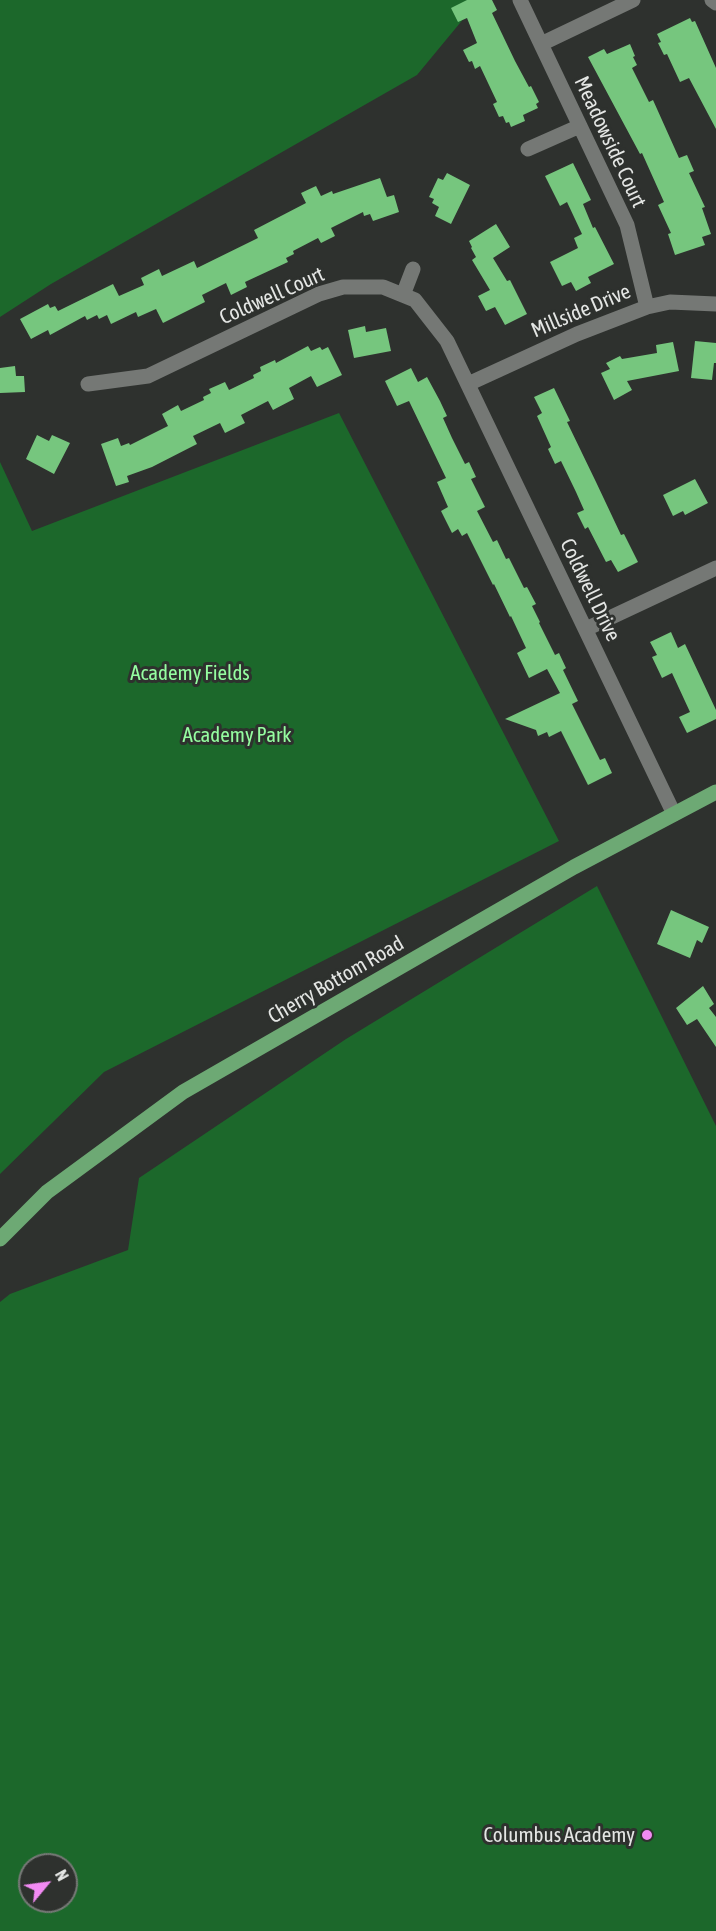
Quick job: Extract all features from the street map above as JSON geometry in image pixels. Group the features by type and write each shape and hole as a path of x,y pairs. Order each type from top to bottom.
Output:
{"main road":[{"name":"Cherry Bottom Road","path":"0,1239 47,1192 183,1092 556,878 716,792"}],"street":[{"name":"Meadowside Court","path":"520,0 627,225 647,307"},
{"path":"541,44 633,0"},
{"path":"712,0 716,3"},
{"path":"528,149 580,126"},
{"path":"403,295 413,269"},
{"name":"Coldwell Court","path":"88,384 148,376 319,294 343,287 382,287 415,300 447,341 468,384"},
{"name":"Millside Drive","path":"468,384 578,334 647,307 670,302 716,304"},
{"name":"Coldwell Drive","path":"468,384 674,814"},
{"path":"586,629 716,568"}],"green space":[{"path":"0,0 479,0 417,75 51,284 0,317"},
{"name":"Academy Park","path":"339,413 559,841 104,1072 0,1174 0,462 32,531"},
{"path":"597,886 716,1126 716,1931 0,1931 0,1302 10,1294 128,1250 139,1178 346,1039"}],"building":[{"path":"467,0 492,0 497,10 492,13 515,61 539,102 536,104 538,108 523,115 525,121 511,127 503,116 499,117 493,104 497,102 480,66 475,69 463,50 477,43 467,18 458,22 451,8"},
{"path":"690,18 692,22 695,21 716,68 716,129 689,78 680,82 667,54 664,55 658,43 661,42 657,34"},
{"path":"630,44 637,65 632,68 649,102 653,100 679,158 687,155 694,171 689,173 705,207 702,208 711,234 702,237 705,245 675,255 668,234 671,233 658,205 664,202 642,153 640,154 588,57 604,49 607,54"},
{"path":"573,163 591,200 583,204 593,228 595,227 614,264 588,277 591,283 576,291 571,282 562,286 550,262 578,248 574,238 582,234 567,202 560,206 545,176"},
{"path":"447,173 470,185 451,224 435,216 439,207 432,203 434,199 429,197 438,178 443,180"},
{"path":"380,178 387,197 394,195 399,212 373,221 370,214 364,216 363,212 331,228 335,236 321,243 318,238 293,251 294,254 286,258 288,262 245,282 247,287 231,295 226,283 202,295 205,302 163,323 156,309 138,317 136,312 111,324 107,315 99,319 97,315 87,320 85,316 50,335 48,330 31,339 20,319 48,304 50,308 55,306 58,311 113,284 119,296 144,285 141,278 159,269 162,276 194,261 197,268 258,238 254,230 306,203 301,193 316,186 321,196 332,191 333,194"},
{"path":"496,224 510,247 493,258 507,281 510,280 527,314 505,325 495,307 486,311 478,296 490,290 472,260 476,257 469,241"},
{"path":"365,326 366,332 386,328 391,351 354,358 348,330"},
{"path":"695,341 716,343 716,363 714,363 712,380 691,378"},
{"path":"673,342 679,371 627,381 632,390 614,400 601,373 610,369 606,363 620,356 622,359 657,353 656,345"},
{"path":"308,346 311,351 320,347 322,350 328,347 342,375 317,387 311,376 289,388 294,399 273,410 268,401 241,415 245,423 225,433 220,423 193,436 197,444 152,467 127,476 129,482 116,486 101,444 118,438 121,446 129,443 130,445 168,426 162,414 178,405 181,411 204,400 203,397 211,393 209,389 225,382 229,390 254,378 253,375 261,371 260,367 275,360 276,363"},
{"path":"15,366 16,376 24,376 25,392 0,393 0,368"},
{"path":"411,368 418,382 427,377 440,401 447,416 443,418 452,438 465,464 469,462 476,477 471,479 485,507 477,511 493,542 497,540 506,559 509,558 524,588 527,587 536,604 532,606 539,623 555,655 559,653 566,668 563,670 578,701 572,704 600,760 605,758 612,773 588,785 561,731 549,737 547,732 538,736 536,730 505,719 560,693 547,669 529,678 517,653 526,648 511,616 467,533 462,536 458,529 452,533 441,511 448,507 437,482 446,478 409,401 397,406 385,381"},
{"path":"554,388 570,421 567,422 621,535 624,534 638,562 618,572 611,560 606,562 588,527 585,529 577,513 584,510 576,492 561,461 555,464 548,449 551,447 537,416 542,413 534,397"},
{"path":"37,435 49,441 52,435 70,443 54,474 26,459"},
{"path":"695,479 708,503 685,515 683,511 673,516 663,495"},
{"path":"671,632 678,648 685,644 716,710 716,719 687,733 679,717 690,712 672,673 662,678 652,657 657,655 650,642"},
{"path":"671,910 709,927 702,943 697,940 690,958 657,944"},
{"path":"703,986 714,1004 709,1008 716,1017 716,1047 697,1019 687,1025 676,1008"}],"place":[{"name":"Columbus Academy","path":"647,1835"}],"park label":[{"name":"Academy Fields","path":"190,673"}]}
